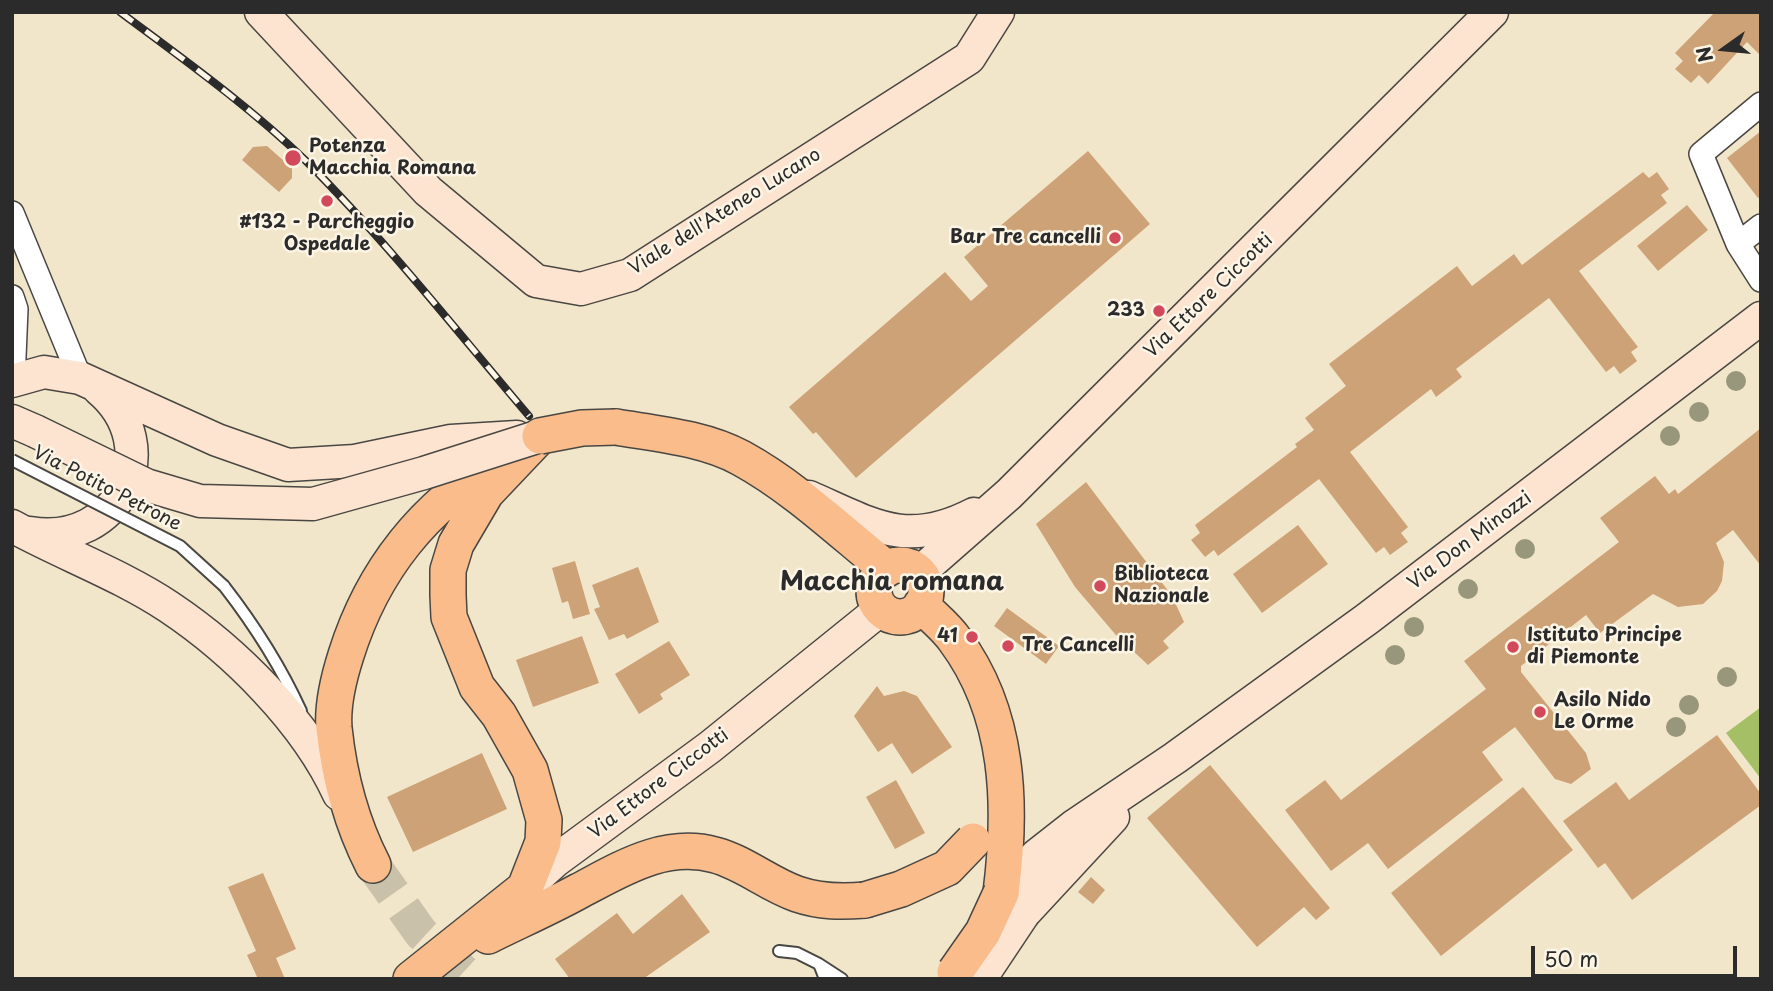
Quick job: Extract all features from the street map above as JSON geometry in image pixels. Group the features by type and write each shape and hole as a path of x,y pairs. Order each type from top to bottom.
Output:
{"main road":[{"name":"Viale dell'Ateneo Lucano","path":"261,12 428,191 536,281 581,289 630,275 969,58 998,12"},
{"name":"Via Ettore Ciccotti","path":"424,970 555,861 710,747 881,609 902,617 916,611 909,582 1009,494 1492,12"},
{"name":"Via Don Minozzi","path":"1013,903 1037,855 1074,826 1175,758 1367,619 1761,318"},
{"path":"12,381 44,372 89,383 146,405 217,440 288,465 355,461 452,441 540,436"},
{"path":"13,526 48,536 69,534 92,525 119,498 131,467 131,441 121,413 89,383"},
{"path":"20,422 146,485 200,501 313,504 424,473 540,436 582,428 616,427 704,443 740,457 778,482 909,582 955,639 989,699 1005,762 1007,846 1013,903 983,932 959,977"},
{"path":"525,888 543,842 544,820 538,793 519,747 477,687 466,661 449,617 448,570 456,544 486,493 540,436"},
{"path":"354,828 334,726 338,680 366,598 395,554 426,519 472,477 540,436"},
{"path":"778,482 878,528 917,533 947,528 1009,494"},
{"path":"13,526 168,606 232,655 322,758 373,864"},
{"path":"424,970 616,870 678,851 714,854 753,869 795,894 834,902 865,900 901,889 947,868 974,841 1007,792"}],"street":[{"path":"1761,104 1700,153 1738,244 1761,280"},
{"path":"12,213 89,383"},
{"path":"1738,244 1761,226"},
{"path":"12,297 16,309 12,381"}],"lane":[{"name":"Via Potito Petrone","path":"12,460 180,546 224,586 258,630 283,671 322,758"},
{"path":"779,951 797,953 842,979"},
{"path":"819,964 825,979"}],"green space":[{"path":"1761,707 1761,779 1726,733"}],"building":[{"path":"1715,12 1761,12 1761,56 1747,42 1708,84 1699,75 1691,83 1675,69 1683,61 1675,53"},
{"path":"1761,131 1761,196 1758,198 1727,158"},
{"path":"267,146 292,168 292,178 279,192 242,160 253,147"},
{"path":"1088,151 1150,224 856,478 816,432 813,434 789,407 945,272 971,301 988,286 964,257"},
{"path":"1643,172 1649,178 1657,172 1669,189 1661,195 1667,203 1579,271 1638,347 1631,352 1637,361 1620,374 1614,366 1606,372 1549,298 1456,369 1462,377 1436,397 1431,389 1350,452 1408,527 1401,533 1408,542 1390,555 1384,547 1376,553 1319,479 1218,556 1214,550 1205,557 1191,540 1200,533 1195,525 1297,447 1295,444 1314,430 1305,418 1346,386 1329,364 1457,266 1472,286 1514,254 1522,265"},
{"path":"1687,205 1708,230 1658,271 1637,246"},
{"name":"Istituto Principe di Piemonte","path":"1761,428 1761,566 1733,530 1716,543 1724,562 1722,581 1717,591 1703,604 1678,607 1653,594 1600,633 1586,615 1521,666 1521,672 1586,753 1591,769 1571,784 1555,779 1515,727 1482,752 1503,780 1388,869 1368,843 1331,871 1285,810 1325,780 1341,800 1486,689 1464,661 1619,542 1600,518 1655,476 1669,494 1675,489 1678,494"},
{"path":"1086,482 1172,596 1184,622 1163,641 1169,648 1148,665 1115,634 1075,587 1036,524"},
{"path":"1298,525 1328,564 1262,613 1233,574"},
{"path":"575,561 590,614 573,619 568,601 562,603 552,568"},
{"path":"638,567 659,622 627,639 624,634 609,640 594,609 600,607 592,585"},
{"path":"1007,608 1059,646 1046,664 994,626"},
{"path":"582,636 599,683 533,707 516,660"},
{"path":"669,641 690,675 660,694 663,699 639,714 615,674"},
{"path":"877,686 884,696 904,691 917,696 952,747 912,774 892,743 878,752 854,716"},
{"path":"1717,735 1761,794 1761,805 1632,900 1605,863 1598,868 1563,821 1616,782 1629,800"},
{"path":"482,753 507,809 413,852 387,797"},
{"path":"1210,765 1330,908 1316,920 1304,907 1257,947 1147,818"},
{"path":"896,780 925,833 895,849 866,797"},
{"path":"1523,787 1573,850 1441,956 1391,893"},
{"path":"263,873 296,949 276,958 285,979 258,979 247,955 256,951 228,887"},
{"path":"1091,877 1105,890 1093,904 1078,892"},
{"path":"682,894 710,932 643,979 570,979 555,959 617,913 633,934"}],"tunnel":[{"path":"373,865 421,933 471,979"}],"railway":[{"path":"120,12 239,102 306,161 392,254 529,416"}],"place":[{"name":"Potenza Macchia Romana","path":"293,158"},
{"name":"#132 - Parcheggio Ospedale","path":"327,201"},
{"name":"Bar Tre cancelli","path":"1115,238"},
{"name":"233","path":"1159,311"},
{"name":"Biblioteca Nazionale","path":"1100,586"},
{"name":"41","path":"972,637"},
{"name":"Tre Cancelli","path":"1008,646"},
{"name":"Istituto Principe di Piemonte","path":"1513,647"},
{"name":"Asilo Nido Le Orme","path":"1540,712"}],"district":[{"name":"Macchia romana","path":"892,583"}]}
